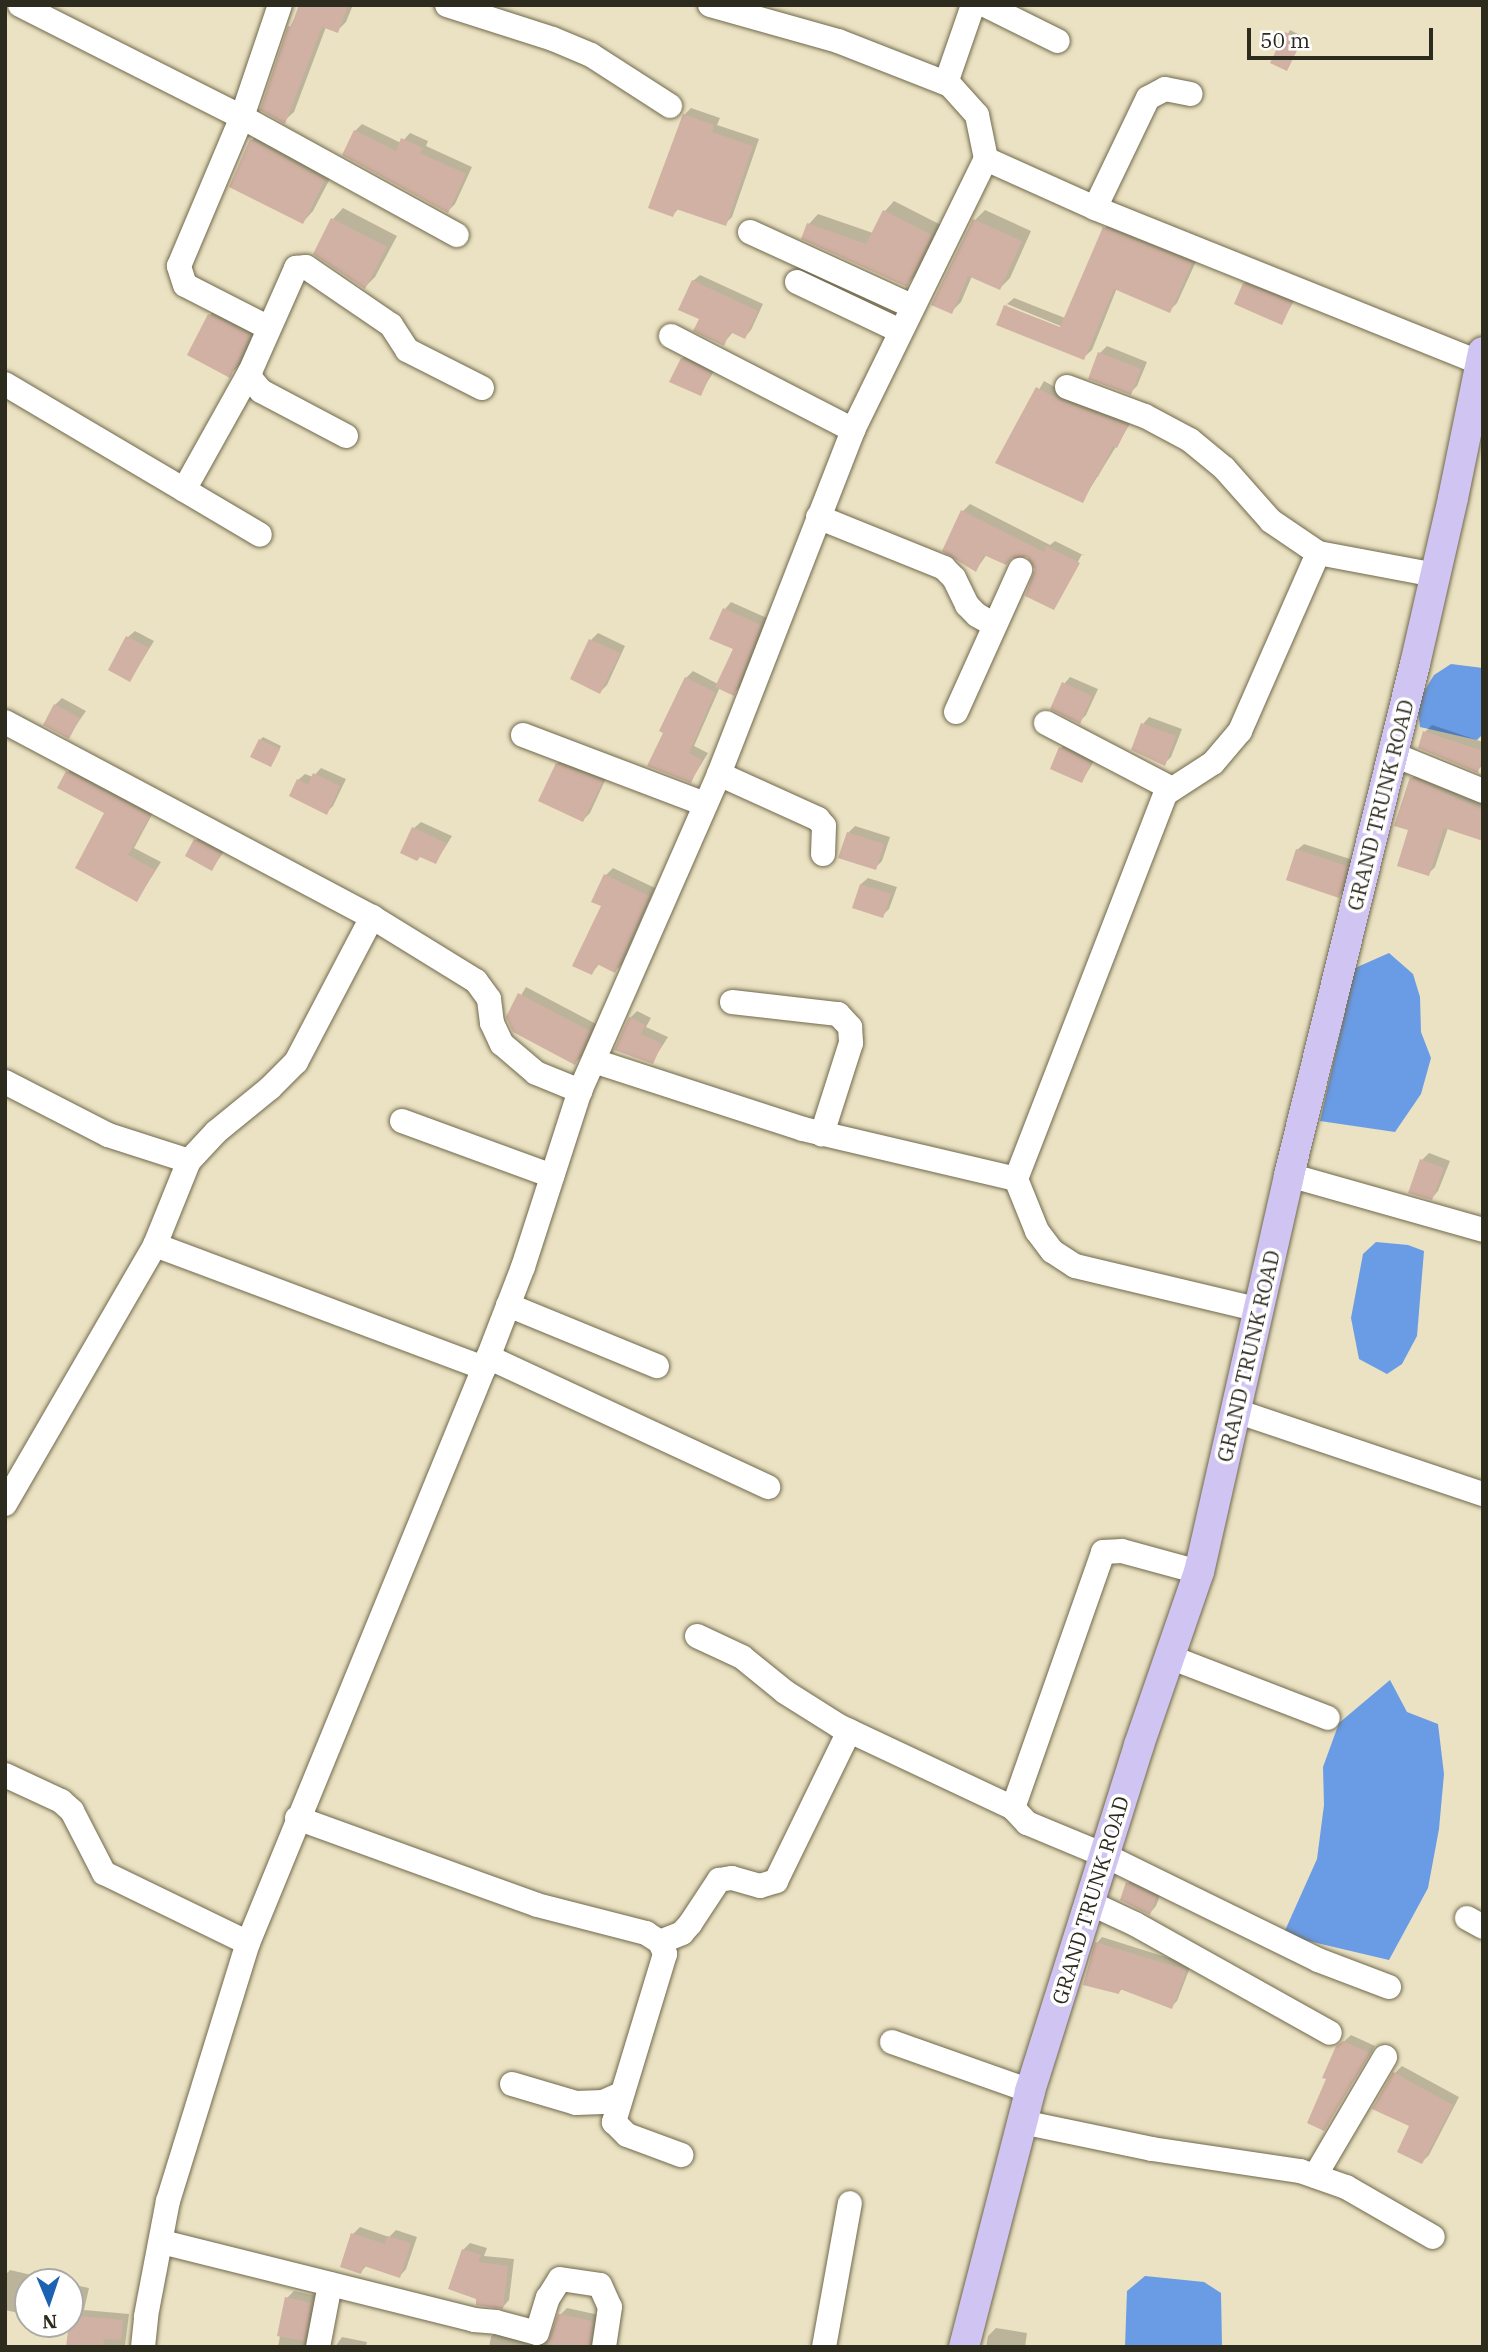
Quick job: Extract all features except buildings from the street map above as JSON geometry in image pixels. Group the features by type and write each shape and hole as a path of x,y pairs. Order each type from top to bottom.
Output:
{"main road":[{"name":"GRAND TRUNK ROAD","path":"964,2347 1030,2091 1104,1855 1199,1572 1289,1175 1478,404 1482,357"}],"street":[{"path":"20,5 242,117 457,235"},
{"path":"269,328 185,285 179,266 242,117 280,5"},
{"path":"447,5 553,39 591,55 670,106"},
{"path":"143,2347 146,2316 168,2202 248,1943 508,1306 580,1091 719,774 853,430 986,159 977,115 966,100 946,83 838,41 710,5"},
{"path":"946,83 973,5"},
{"path":"985,5 1058,41"},
{"path":"1095,208 1148,98 1165,89 1191,94"},
{"path":"986,159 1095,208 1482,357"},
{"path":"750,232 912,306"},
{"path":"184,491 250,372 294,271 306,267 391,325 407,350 482,388"},
{"path":"797,282 900,331"},
{"path":"671,336 853,430"},
{"path":"250,372 251,379 261,391 345,436"},
{"path":"5,384 260,535"},
{"path":"1067,387 1145,416 1190,440 1224,468 1271,521 1318,553 1435,575"},
{"path":"818,517 944,568 954,578 967,605 976,615 994,625"},
{"path":"1260,1310 1075,1266 1052,1251 1037,1231 1016,1179 1165,794 1213,762 1240,731 1318,553"},
{"path":"956,712 1020,570"},
{"path":"5,722 372,917 476,981 489,999 492,1023 502,1044 536,1073 580,1091"},
{"path":"1046,723 1172,789"},
{"path":"523,734 705,804"},
{"path":"1392,754 1483,791"},
{"path":"719,774 818,818 824,826 823,855"},
{"path":"5,1504 155,1245 189,1161 216,1132 270,1088 296,1062 372,917"},
{"path":"732,1002 829,1012 838,1014 850,1027 851,1043 822,1134"},
{"path":"594,1061 822,1134 1016,1179"},
{"path":"5,1082 108,1135 189,1161"},
{"path":"402,1121 552,1176"},
{"path":"1289,1175 1483,1230"},
{"path":"155,1245 486,1362 768,1488"},
{"path":"508,1306 657,1366"},
{"path":"1236,1411 1483,1494"},
{"path":"1013,1808 1103,1552 1122,1551 1199,1572"},
{"path":"697,1636 742,1657 785,1692 849,1731 1013,1808 1027,1823 1104,1855 1318,1960 1389,1987"},
{"path":"1170,1657 1328,1718"},
{"path":"660,1942 682,1933 691,1924 719,1880 732,1878 760,1886 776,1881 849,1731"},
{"path":"5,1774 61,1801 72,1811 104,1873 248,1943"},
{"path":"297,1818 537,1905 646,1933 660,1942 665,1954 614,2122 627,2135 681,2155"},
{"path":"1090,1903 1135,1924 1330,2033"},
{"path":"892,2042 1030,2091"},
{"path":"1315,2176 1385,2057"},
{"path":"512,2084 576,2103 603,2102 621,2094"},
{"path":"1021,2122 1086,2137 1262,2164 1315,2176 1346,2187 1433,2237"},
{"path":"824,2347 850,2203"},
{"path":"162,2242 537,2333 548,2298 560,2279 600,2285 610,2307 604,2347"},
{"path":"317,2347 330,2284"}],"water":[{"path":"1451,664 1483,668 1483,734 1477,740 1420,727 1417,703 1434,675"},
{"path":"1389,953 1413,974 1420,997 1421,1032 1431,1058 1421,1094 1395,1132 1320,1121 1355,968"},
{"path":"1376,1242 1408,1245 1424,1251 1417,1336 1402,1364 1387,1374 1359,1359 1351,1318 1363,1254"},
{"path":"1390,1680 1407,1712 1438,1724 1444,1774 1439,1829 1428,1888 1389,1960 1283,1935 1317,1859 1324,1805 1323,1767 1339,1723"},
{"path":"1145,2276 1204,2282 1221,2293 1222,2347 1125,2347 1127,2291"}]}
